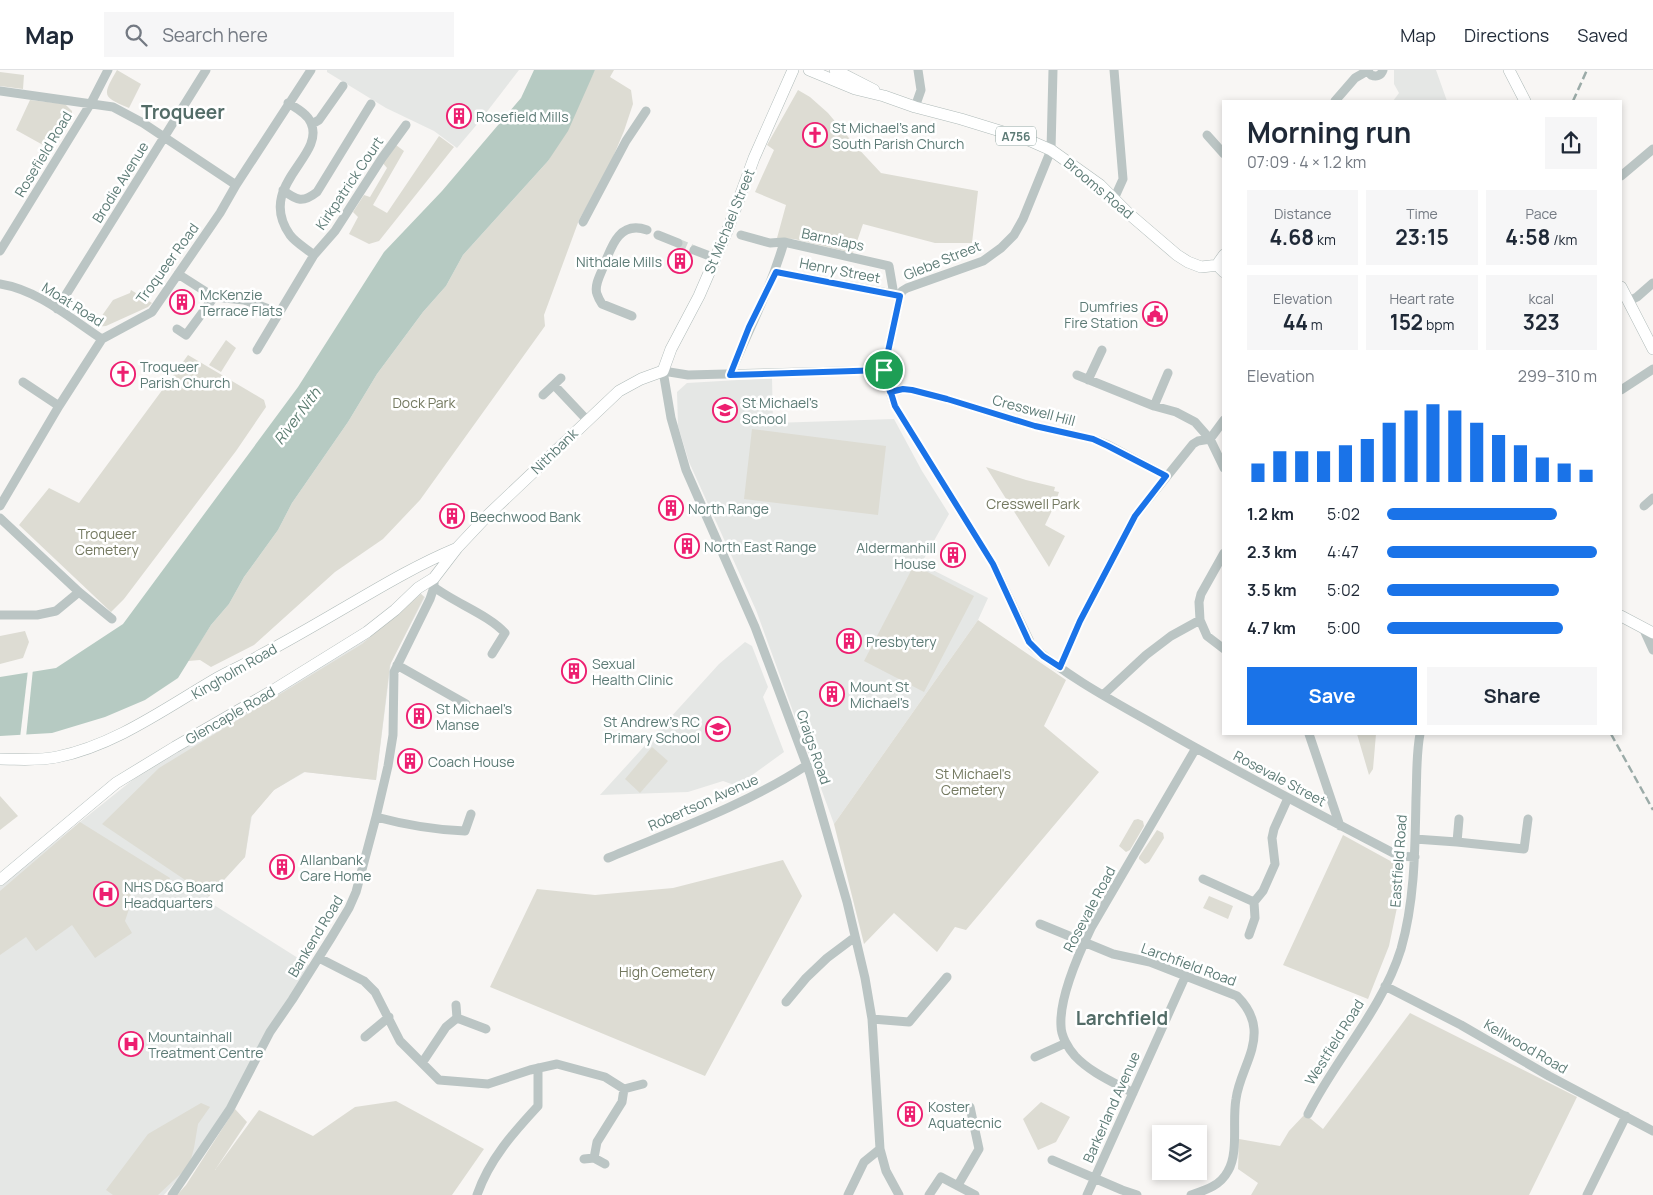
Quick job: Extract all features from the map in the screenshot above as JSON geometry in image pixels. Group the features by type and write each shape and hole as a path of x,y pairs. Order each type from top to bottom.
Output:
{"main road":[{"name":"St Michael Street","path":"663,371 671,349 693,309 728,229 754,158 793,70"},
{"name":"Brooms Road","path":"809,70 855,89 1026,139 1051,150 1097,182 1177,255 1188,262 1201,266 1222,264"},
{"name":"Brooms Road","path":"835,70 859,81 884,96"},
{"path":"1509,70 1524,100"},
{"path":"1622,289 1653,349"},
{"name":"Nithbank","path":"457,548 488,515 619,391 641,379 663,371"},
{"name":"Glencaple Road","path":"0,880 116,783 272,691 367,632 395,610 418,588 434,583 457,548"},
{"name":"Kingholm Road","path":"0,759 29,760 56,757 123,732 169,708 392,580 433,558 457,548"},
{"path":"1622,617 1648,631"}],"street":[{"name":"Rosefield Road","path":"0,251 91,103 108,70"},
{"name":"Brodie Avenue","path":"57,309 206,70"},
{"name":"Troqueer Road","path":"0,506 59,406 102,339 152,312 220,212 288,103 311,70"},
{"path":"915,106 921,90 918,70"},
{"path":"1051,150 1053,70"},
{"path":"1114,70 1123,179 1114,199"},
{"path":"1336,100 1355,78 1367,70 1371,75 1376,76 1384,70"},
{"path":"312,124 319,120 344,86"},
{"path":"0,91 113,107 164,137 236,186"},
{"path":"288,103 305,114 312,124 313,132 311,141 284,190 279,206 280,214 291,236 314,255"},
{"name":"Kirkpatrick Court","path":"284,190 294,199 307,199 317,192 372,104"},
{"path":"583,222 626,141 646,111"},
{"name":"Kirkpatrick Court","path":"257,350 300,276 314,255 335,231 382,158 406,125"},
{"path":"1208,135 1222,152"},
{"path":"1622,175 1653,149"},
{"name":"Glebe Street","path":"884,370 897,295 907,288 982,260 1001,248 1014,234 1023,219 1051,150"},
{"path":"632,316 602,304 596,293 597,284 618,236 629,228 646,230"},
{"path":"658,234 678,243"},
{"name":"Barnslaps","path":"742,235 770,243 784,242 889,266 897,295"},
{"path":"730,375 749,327 776,272 784,242"},
{"path":"694,250 715,258"},
{"name":"Henry Street","path":"776,272 897,295"},
{"path":"178,274 214,298 244,300 280,312"},
{"path":"1629,301 1637,297 1653,283"},
{"name":"Moat Road","path":"0,284 12,286 40,298 102,339"},
{"path":"177,329 186,335 214,298"},
{"path":"1088,380 1102,350"},
{"path":"1622,389 1653,369"},
{"path":"663,371 688,375 730,375 884,370"},
{"name":"Rosevale Street","path":"884,370 890,392 899,413 993,564 1029,642 1043,656 1103,695 1288,798 1399,856 1414,857"},
{"name":"Craigs Road","path":"663,371 671,418 686,470 755,627 807,766 847,902 865,978 872,1019 880,1149 886,1171 899,1195"},
{"path":"1154,406 1168,373"},
{"path":"1077,375 1154,406 1176,412 1195,422 1210,439 1222,464"},
{"path":"543,395 557,381 587,420"},
{"path":"23,382 59,406"},
{"name":"Cresswell Hill","path":"890,392 903,389 912,390 1035,426 1093,439 1166,476"},
{"path":"1060,667 1080,621 1135,516 1193,444 1210,439 1222,423"},
{"path":"1644,506 1653,498"},
{"path":"0,518 79,592 112,619"},
{"path":"1222,557 1201,594 1199,602 1200,620 1207,636 1222,647"},
{"path":"434,583 458,604 488,620 506,633 492,654"},
{"name":"Bankend Road","path":"172,1195 230,1109 270,1032 349,908 356,892 388,766 393,735 394,672 430,599 434,583"},
{"path":"0,615 37,615 56,611 79,592"},
{"path":"1103,695 1146,655 1171,636 1200,620"},
{"path":"1648,631 1653,650"},
{"path":"397,665 466,704"},
{"path":"1309,735 1340,826"},
{"name":"Eastfield Road","path":"1385,986 1401,948 1410,906 1420,735"},
{"name":"Rosevale Road","path":"1133,1093 1102,1077 1074,1055 1066,1043 1060,1027 1062,1003 1085,942 1196,748"},
{"name":"Robertson Avenue","path":"608,858 758,794 807,766"},
{"path":"1249,935 1255,918 1254,902 1263,891 1275,864 1272,838 1288,798"},
{"path":"376,817 441,830 465,831 471,814"},
{"path":"1457,842 1459,819"},
{"path":"1415,839 1524,850 1528,819"},
{"path":"1203,879 1254,902"},
{"name":"Larchfield Road","path":"1040,924 1113,954 1150,962 1237,996 1245,1004 1254,1026 1254,1040 1236,1097 1233,1117 1234,1149 1232,1162 1228,1172 1212,1191 1191,1195"},
{"path":"786,1002 806,978 827,958 855,937"},
{"path":"318,958 364,981 375,992 400,1041 439,1080 488,1084 557,1064 605,1077 624,1089 643,1084"},
{"name":"Barkerland Avenue","path":"1087,1195 1185,976"},
{"path":"872,1019 909,1022 947,977"},
{"name":"Westfield Road","path":"1308,1114 1318,1093 1360,1031 1385,986"},
{"name":"Kellwood Road","path":"1385,986 1461,1025 1549,1076 1653,1131"},
{"path":"456,1005 458,1018"},
{"path":"366,1037 389,1017"},
{"path":"422,1063 446,1026 458,1018"},
{"path":"458,1018 486,1029"},
{"path":"1035,1057 1066,1043"},
{"path":"477,1195 483,1179 510,1136 538,1106 538,1068"},
{"path":"594,1158 597,1142 622,1102 624,1089"},
{"path":"958,1185 979,1149 970,1107"},
{"path":"1587,1195 1626,1116"},
{"path":"848,1195 864,1162 880,1149"},
{"path":"584,1158 594,1158 605,1164"},
{"path":"1052,1160 1137,1195"},
{"path":"929,1195 941,1177 975,1195"}],"shaded area":[{"name":"Rosefield Mills","path":"327,70 519,70 457,148 434,131 386,108 327,72"},
{"path":"1394,70 1436,70 1447,100 1394,100 1399,93 1394,84"},
{"path":"772,378 773,423 894,419 922,471 949,514 921,564 988,598 978,620 834,824 756,610 689,462 678,426 677,392 687,383"},
{"name":"Mountainhall Treatment Centre","path":"416,590 425,597 391,662 376,780 305,772 274,790 252,815 245,857 206,900 309,965 216,1125 164,1195 0,1195 0,886 145,770 282,687"},
{"name":"St Andrew's RC Primary School","path":"745,642 752,646 768,687 763,697 784,752 737,786 723,781 688,792 600,795 719,664"}],"green space":[{"path":"117,70 141,84 129,108 114,101 107,95 109,85"},
{"name":"Dock Park","path":"595,70 614,70 610,77 631,90 633,104 608,169 579,220 544,315 545,326 420,500 383,539 335,572 254,645 211,667 200,660 188,661 211,625 229,604 244,577 278,530 292,503 348,422 377,374 423,312 446,286 463,255 548,161"},
{"path":"0,72 24,75 23,89 0,86"},
{"path":"798,90 810,97 828,113 881,173 978,191 972,243 935,243 863,224 853,253 794,239 777,238 786,205 755,192 774,150 767,145"},
{"path":"30,100 65,104 72,111 72,120 52,150 16,130"},
{"path":"439,136 454,147 379,241 369,244 349,234 358,217 353,212 364,195 370,197 387,168 382,162 396,145 404,151 373,205 387,213"},
{"path":"131,290 152,303 148,307 106,326 94,327 113,300 130,293"},
{"path":"226,340 236,348 221,372 209,365"},
{"name":"Troqueer Cemetery","path":"188,355 264,400 266,407 236,451 124,599 111,612 19,525 49,488 79,503"},
{"path":"752,429 886,446 878,515 744,499"},
{"name":"Cresswell Park","path":"986,467 1055,487 1054,491 1059,492 1045,525 1065,536 1049,567"},
{"path":"914,565 974,596 924,692 864,661"},
{"path":"421,594 424,597 390,665 376,780 304,772 274,790 251,817 245,857 209,896 102,824 159,768 362,644"},
{"name":"St Michael's Cemetery","path":"978,620 1066,680 1044,726 1099,772 966,930 955,927 937,952 894,913 864,944 834,824"},
{"path":"25,631 29,642 23,658 0,664 0,636"},
{"path":"1357,735 1376,735 1373,769 1369,775"},
{"path":"652,747 668,761 640,793 625,779"},
{"path":"0,796 18,816 0,830"},
{"path":"1134,820 1143,821 1144,826 1130,850 1126,852 1119,846"},
{"path":"80,822 170,878 166,888 136,888 130,893 132,900 125,921 132,933 95,958 72,925 36,951 26,937 0,955 0,891"},
{"path":"1157,830 1163,833 1164,838 1149,862 1145,864 1139,857"},
{"path":"1343,835 1405,869 1389,946 1368,999 1283,965"},
{"name":"High Cemetery","path":"783,860 802,896 705,1076 490,987 537,889 595,895 673,888"},
{"path":"1209,896 1233,906 1228,919 1203,908"},
{"path":"1410,1013 1577,1097 1529,1195 1251,1195 1258,1183 1238,1169 1239,1139 1280,1146 1289,1131 1305,1114 1323,1129"},
{"path":"396,1101 484,1149 452,1195 177,1195 186,1185 235,1109 247,1122 215,1170 259,1110 313,1136 355,1107"},
{"path":"1041,1102 1070,1117 1056,1142 1038,1150 1023,1119"},
{"path":"201,1103 210,1107 198,1124 189,1166 158,1195 113,1195 106,1190 148,1134"}],"water":[{"name":"River Nith","path":"534,70 595,70 568,131 548,161 463,255 446,286 423,312 377,374 348,422 292,503 278,530 244,577 229,604 211,625 178,678 145,700 105,717 52,733 0,736 0,677 56,668 123,624 298,387 384,252 442,191 521,98"}],"pier":[{"path":"33,669 26,737 20,738 28,670"}],"tunnel":[{"path":"678,243 694,250"}],"railway":[{"path":"1573,100 1587,70"},
{"path":"1612,735 1653,810"}],"place":[{"name":"Rosefield Mills","path":"459,116"},
{"name":"St Michael’s and South Parish Church","path":"815,135"},
{"name":"Nithdale Mills","path":"680,261"},
{"name":"McKenzie Terrace Flats","path":"182,302"},
{"name":"Dumfries Fire Station","path":"1155,314"},
{"name":"Troqueer Parish Church","path":"123,374"},
{"name":"St Michael's School","path":"725,410"},
{"name":"North Range","path":"671,508"},
{"name":"Beechwood Bank","path":"452,516"},
{"name":"North East Range","path":"687,546"},
{"name":"Aldermanhill House","path":"953,555"},
{"name":"Presbytery","path":"849,641"},
{"name":"Sexual Health Clinic","path":"574,671"},
{"name":"Mount St Michael's","path":"832,694"},
{"name":"St Michael's Manse","path":"419,716"},
{"name":"St Andrew's RC Primary School","path":"718,729"},
{"name":"Coach House","path":"410,761"},
{"name":"Allanbank Care Home","path":"282,867"},
{"name":"NHS D&G Board Headquarters","path":"106,894"},
{"name":"Mountainhall Treatment Centre","path":"131,1044"},
{"name":"Koster Aquatecnic","path":"910,1114"}],"district":[{"name":"Troqueer","path":"183,112"},
{"name":"Larchfield","path":"1122,1018"}],"route":[{"path":"884,370 730,375 749,327 776,272 900,296 884,370 890,392 895,406 993,564 1029,642 1043,656 1060,667 1080,621 1135,516 1166,476 1093,439 1035,426 912,390 903,389 890,392 884,370"}]}
